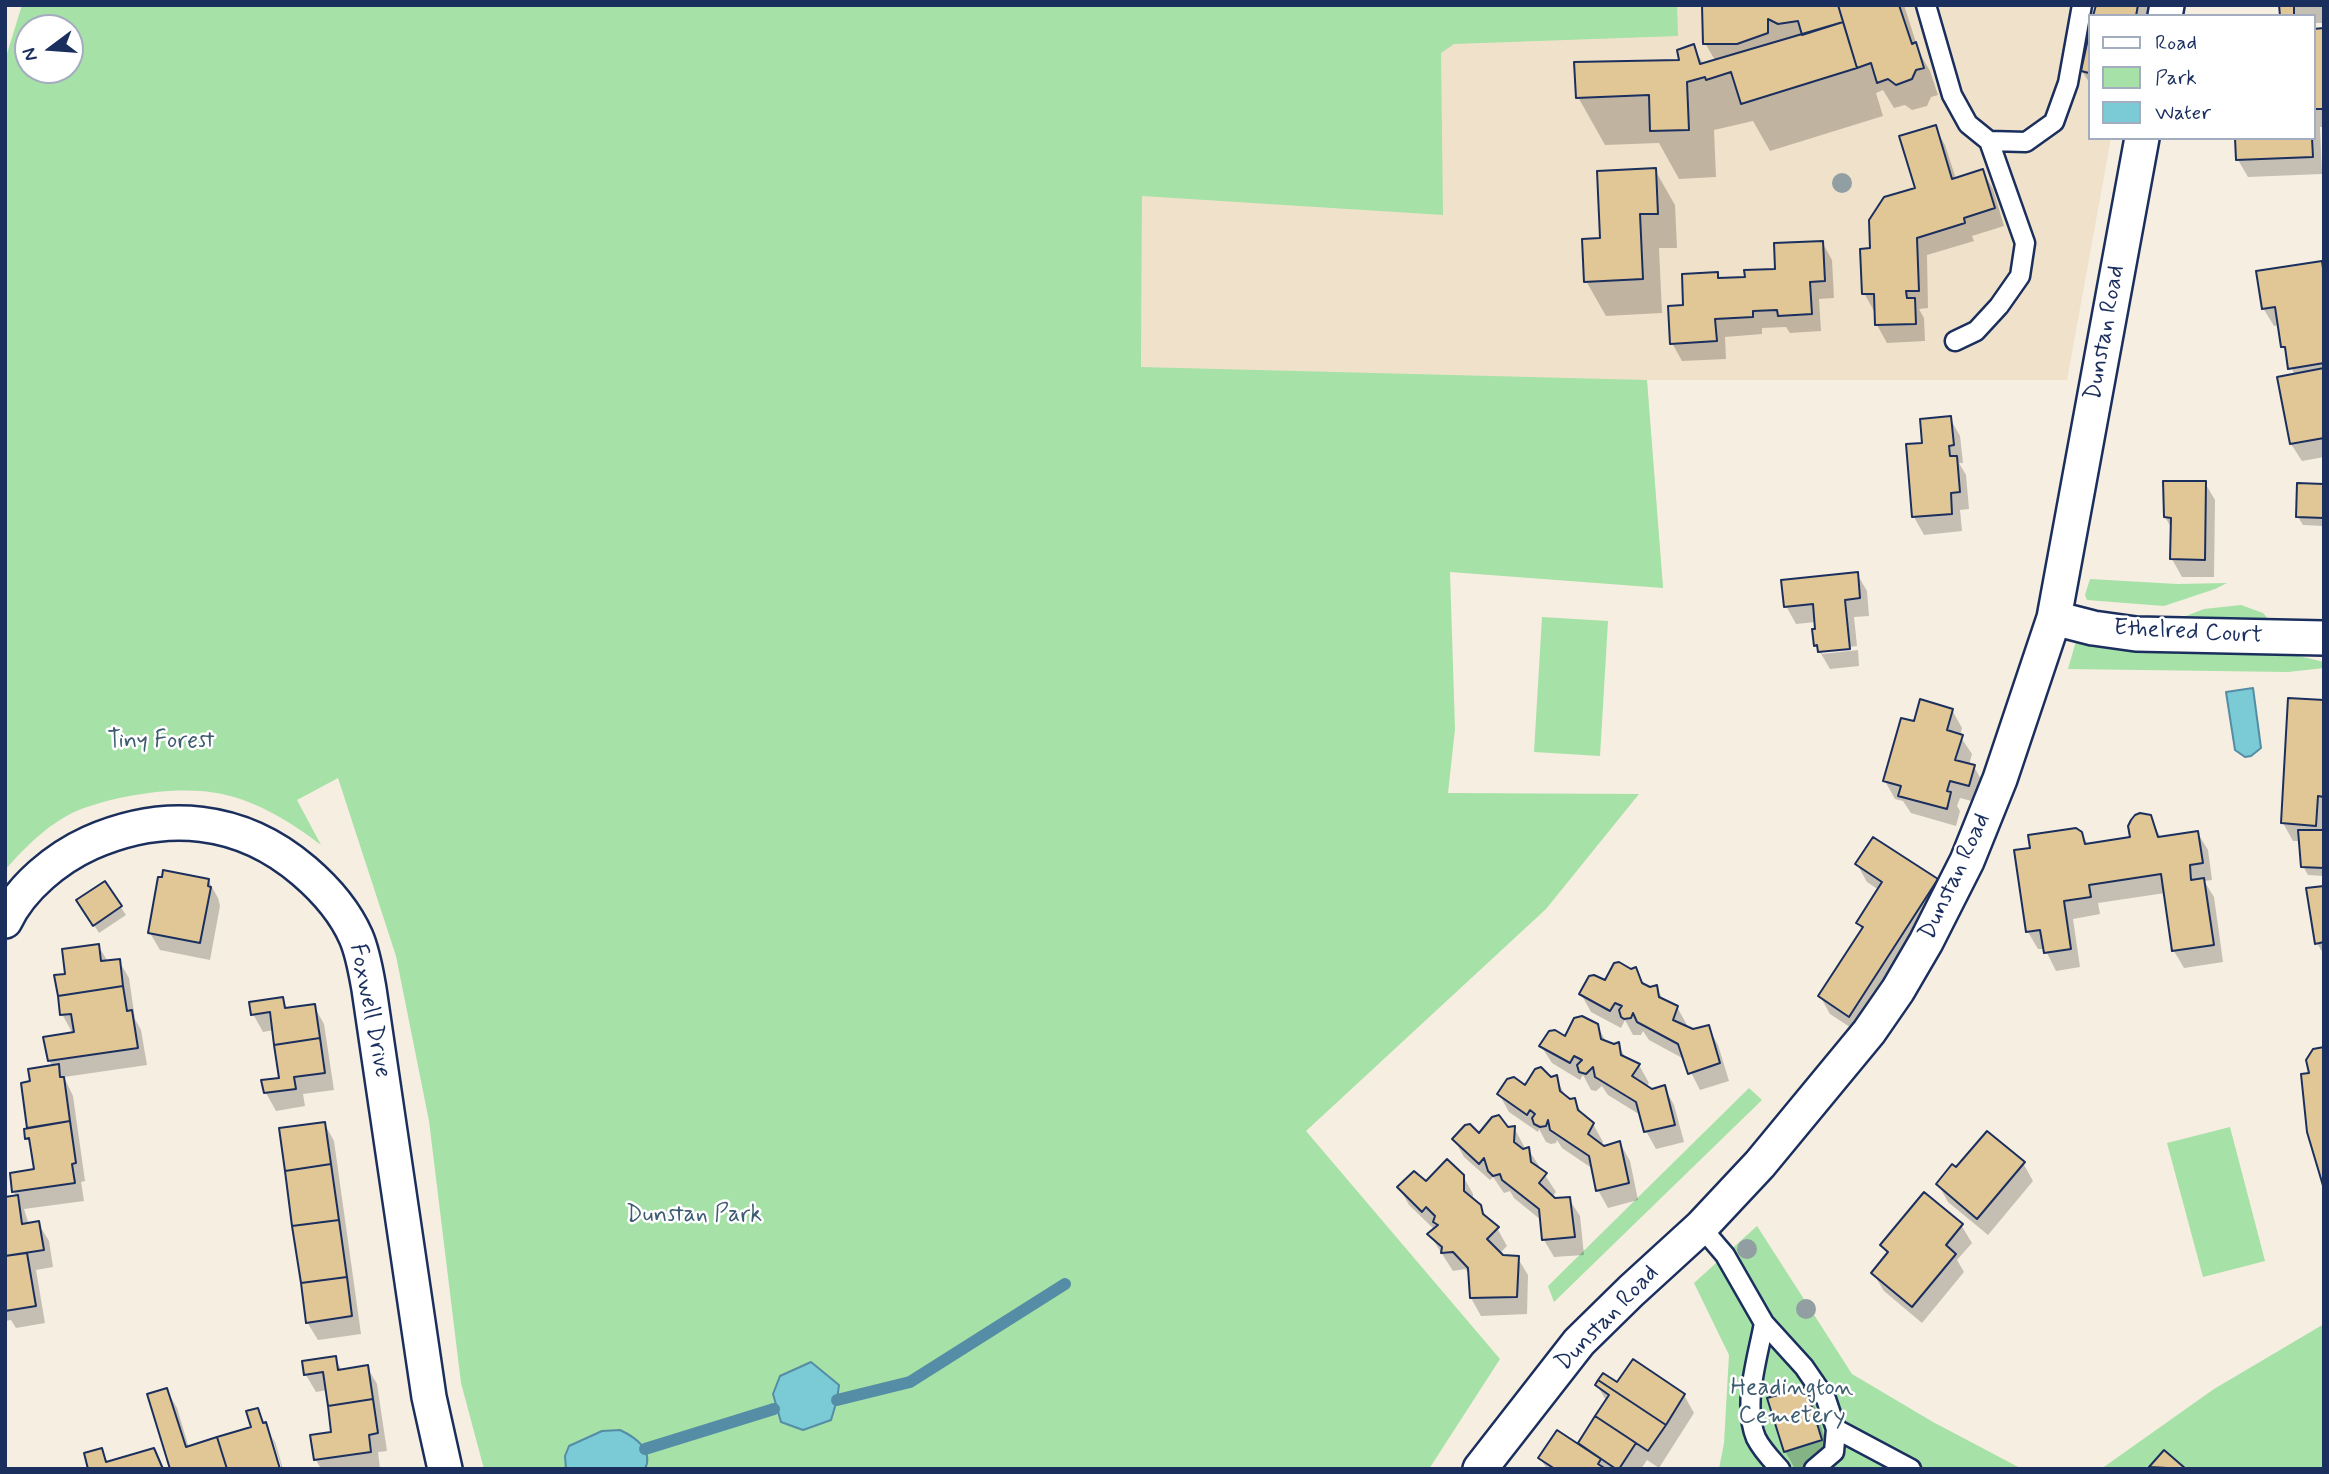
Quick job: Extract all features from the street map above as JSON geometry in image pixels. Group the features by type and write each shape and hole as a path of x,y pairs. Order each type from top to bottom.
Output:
{"street":[{"name":"Dunstan Road","path":"1480,1469 1580,1342 1701,1227 1760,1164 1870,1032 1926,942 1979,834 2054,618 2142,140"},
{"name":"Ethelred Court","path":"2054,618 2093,628 2136,634 2324,638"},
{"name":"Foxwell Drive","path":"5,921 24,894 49,869 73,851 129,828 157,823 214,825 267,843 291,859 329,896 357,938 369,989 429,1397 445,1469"}],"lane":[{"path":"1926,5 1952,95 1968,124 1989,141 2025,243 2020,276 1999,306 1976,331 1955,341"},
{"path":"1989,141 2026,142 2054,122 2068,83 2082,5"},
{"path":"1701,1227 1725,1255 1764,1323 1811,1377 1826,1399 1836,1429 1834,1451 1814,1469"},
{"path":"1764,1323 1752,1390 1751,1422 1757,1439 1780,1469"},
{"path":"1836,1429 1911,1469"}],"shaded area":[{"path":"1120,5 2138,5 2136,14 2088,14 2088,140 2111,140 2067,380 1647,380 1663,588 1141,367 1142,196"}],"green space":[{"path":"22,5 1677,5 1678,36 1454,44 1441,53 1443,215 1142,196 1141,367 1647,380 1663,588 1450,572 1455,729 1448,793 1639,794 1546,909 1306,1131 1500,1359 1429,1469 484,1469 461,1383 429,1121 396,956 338,778 297,800 321,845 287,821 249,802 206,791 153,792 116,799 73,813 41,834 5,870 5,60 14,31 14,84 84,84 84,14 19,14"},
{"path":"2090,579 2177,584 2227,583 2164,606 2087,600 2085,595"},
{"path":"2241,605 2263,613 2271,622 2181,618 2204,609"},
{"path":"1542,617 1608,621 1600,756 1534,752"},
{"path":"2076,641 2196,654 2251,652 2299,656 2324,662 2324,668 2288,672 2068,669"},
{"path":"1749,1088 1762,1100 1554,1302 1548,1286"},
{"path":"2230,1127 2265,1261 2203,1277 2167,1143"},
{"name":"Headington Cemetery","path":"1757,1226 1852,1374 1933,1422 2022,1469 1719,1469 1724,1443 1729,1355 1694,1283"},
{"path":"2324,1324 2324,1469 2101,1469 2214,1389"}],"water":[{"path":"2253,688 2261,748 2245,757 2235,750 2226,692"},
{"path":"811,1362 839,1385 831,1420 803,1430 781,1422 773,1394 780,1376"},
{"path":"620,1430 642,1445 647,1456 645,1469 566,1469 565,1456 569,1446 602,1431"}],"building":[{"path":"1702,5 1838,5 1843,22 1802,35 1798,21 1778,24 1768,19 1768,33 1737,44 1703,44"},
{"path":"1838,5 1899,5 1912,44 1916,42 1924,68 1916,70 1912,79 1896,85 1888,79 1877,83 1871,63 1857,68"},
{"path":"2096,5 2138,5 2136,14 2094,14"},
{"path":"2279,5 2318,5 2294,6 2294,14 2280,14"},
{"path":"1843,22 1857,68 1741,104 1731,72 1706,80 1705,77 1687,82 1689,130 1650,131 1649,95 1576,98 1574,62 1679,60 1677,50 1694,44 1700,64"},
{"path":"2324,28 2324,109 2315,109 2315,29"},
{"path":"2088,39 2088,73 2081,71"},
{"path":"1936,125 1952,179 1983,169 1995,208 1964,218 1965,223 1917,238 1919,291 1906,291 1907,298 1915,298 1916,324 1875,325 1874,294 1862,294 1860,249 1870,248 1869,220 1884,197 1915,188 1899,136"},
{"path":"2235,140 2312,140 2313,157 2236,160"},
{"path":"1656,168 1658,214 1640,214 1643,279 1584,282 1582,239 1600,238 1597,171"},
{"path":"1823,241 1825,281 1810,282 1812,314 1778,316 1777,310 1753,311 1753,317 1715,319 1717,341 1670,344 1668,306 1683,305 1682,274 1718,272 1718,278 1745,277 1744,270 1775,269 1774,243"},
{"path":"2322,261 2324,363 2288,369 2285,347 2281,347 2275,307 2262,309 2256,271"},
{"path":"2324,368 2324,438 2290,444 2277,377"},
{"path":"1951,416 1954,445 1949,446 1950,456 1957,456 1960,492 1951,493 1952,514 1912,517 1906,444 1922,443 1920,419"},
{"path":"2163,481 2206,481 2205,560 2170,559 2171,518 2164,517"},
{"path":"2297,483 2324,484 2324,518 2296,517"},
{"path":"1858,572 1860,598 1845,600 1850,649 1818,652 1817,645 1814,646 1812,629 1815,629 1813,604 1784,607 1781,580"},
{"path":"2288,698 2324,700 2324,797 2318,796 2316,826 2281,823"},
{"path":"1920,699 1953,709 1947,730 1963,735 1955,760 1975,765 1969,786 1950,781 1947,791 1951,792 1947,809 1898,796 1901,786 1883,781 1901,718 1914,721"},
{"path":"2135,815 2151,815 2158,837 2198,831 2203,863 2190,865 2191,880 2204,878 2214,945 2172,951 2161,874 2089,885 2091,897 2064,901 2071,949 2044,953 2040,930 2026,932 2014,850 2030,848 2028,835 2076,828 2082,832 2085,844 2130,837 2128,826"},
{"path":"2298,830 2324,830 2324,868 2301,867"},
{"path":"1873,837 1938,879 1849,1017 1818,996 1863,927 1856,923 1882,882 1855,864"},
{"path":"163,870 209,879 208,886 211,887 200,943 148,933 158,877 162,877"},
{"path":"105,881 122,906 93,926 76,900"},
{"path":"2324,886 2324,942 2315,944 2306,888"},
{"path":"99,944 101,961 120,959 123,986 58,996 54,975 65,974 62,949"},
{"path":"1619,962 1631,969 1636,967 1642,983 1650,987 1657,985 1659,997 1678,1006 1673,1020 1693,1029 1709,1025 1720,1063 1688,1074 1678,1044 1637,1022 1633,1013 1631,1018 1621,1017 1619,1010 1622,1006 1615,1003 1610,1011 1579,994 1589,976 1594,975 1605,980 1614,963"},
{"path":"123,986 127,1011 132,1010 138,1048 48,1061 43,1037 74,1032 71,1014 60,1015 58,996"},
{"path":"283,997 285,1008 315,1004 320,1038 274,1045 270,1012 251,1015 249,1002"},
{"path":"1582,1016 1598,1024 1601,1039 1614,1044 1619,1042 1621,1055 1640,1064 1632,1076 1652,1089 1665,1085 1675,1125 1644,1132 1636,1102 1595,1077 1593,1067 1586,1074 1579,1072 1577,1065 1582,1060 1574,1056 1570,1063 1539,1046 1549,1031 1555,1030 1565,1036 1574,1018"},
{"path":"320,1038 325,1073 294,1077 296,1089 264,1093 261,1080 279,1078 274,1045"},
{"path":"2324,1047 2324,1189 2307,1132 2301,1074 2309,1073 2306,1060 2313,1049"},
{"path":"59,1064 60,1077 64,1077 70,1121 27,1128 21,1083 30,1081 28,1069"},
{"path":"1541,1067 1551,1077 1557,1075 1560,1091 1570,1099 1575,1098 1578,1110 1594,1123 1588,1134 1604,1146 1620,1141 1629,1183 1596,1191 1589,1156 1550,1130 1548,1120 1546,1126 1534,1124 1532,1118 1535,1114 1530,1110 1527,1115 1497,1094 1507,1079 1514,1077 1525,1085 1535,1069"},
{"path":"1499,1115 1508,1127 1515,1126 1514,1142 1523,1149 1529,1147 1531,1162 1547,1173 1539,1183 1555,1198 1570,1197 1575,1237 1542,1240 1539,1209 1502,1180 1500,1174 1493,1176 1488,1171 1484,1158 1479,1164 1452,1139 1465,1125 1470,1124 1479,1133 1492,1117"},
{"path":"70,1121 76,1163 72,1164 75,1183 12,1192 10,1173 34,1169 29,1138 25,1139 24,1129"},
{"path":"325,1122 331,1164 285,1171 279,1128"},
{"path":"1987,1131 2025,1162 1977,1219 1936,1184 1952,1164 1956,1167"},
{"path":"1447,1159 1464,1175 1464,1191 1481,1205 1483,1214 1499,1227 1487,1239 1503,1255 1519,1256 1517,1297 1470,1298 1468,1268 1453,1252 1441,1253 1442,1247 1427,1234 1438,1225 1433,1222 1435,1216 1426,1207 1422,1212 1397,1187 1414,1171 1426,1181"},
{"path":"331,1164 339,1220 292,1226 285,1171"},
{"path":"1924,1192 1963,1224 1946,1245 1956,1254 1912,1307 1871,1273 1888,1252 1880,1245"},
{"path":"18,1195 22,1224 39,1221 44,1250 5,1256 5,1197"},
{"path":"339,1220 347,1277 301,1283 292,1226"},
{"path":"27,1253 36,1306 5,1311 5,1256"},
{"path":"347,1277 352,1316 306,1323 301,1283"},
{"path":"336,1356 338,1370 368,1365 373,1399 328,1406 323,1372 304,1375 302,1361"},
{"path":"1633,1359 1685,1394 1666,1425 1598,1380 1603,1373 1617,1382"},
{"path":"1598,1380 1666,1425 1648,1451 1595,1416 1609,1395 1595,1385"},
{"path":"1806,1387 1822,1440 1784,1452 1767,1398"},
{"path":"167,1388 186,1447 217,1437 227,1469 170,1469 147,1394"},
{"path":"373,1399 378,1433 369,1435 371,1452 314,1460 310,1435 331,1432 328,1406"},
{"path":"258,1408 263,1423 266,1422 280,1469 227,1469 217,1437 251,1427 246,1411"},
{"path":"1595,1416 1636,1443 1619,1469 1578,1443"},
{"path":"1557,1430 1601,1459 1598,1464 1606,1469 1555,1469 1538,1458"},
{"path":"102,1448 106,1462 154,1448 163,1469 88,1469 84,1453"},
{"path":"2164,1450 2186,1469 2149,1467"}],"waterway":[{"path":"837,1400 910,1382 1065,1284"},
{"path":"645,1449 774,1409"}],"park label":[{"name":"Tiny Forest","path":"161,742"},
{"name":"Dunstan Park","path":"694,1216"}]}
